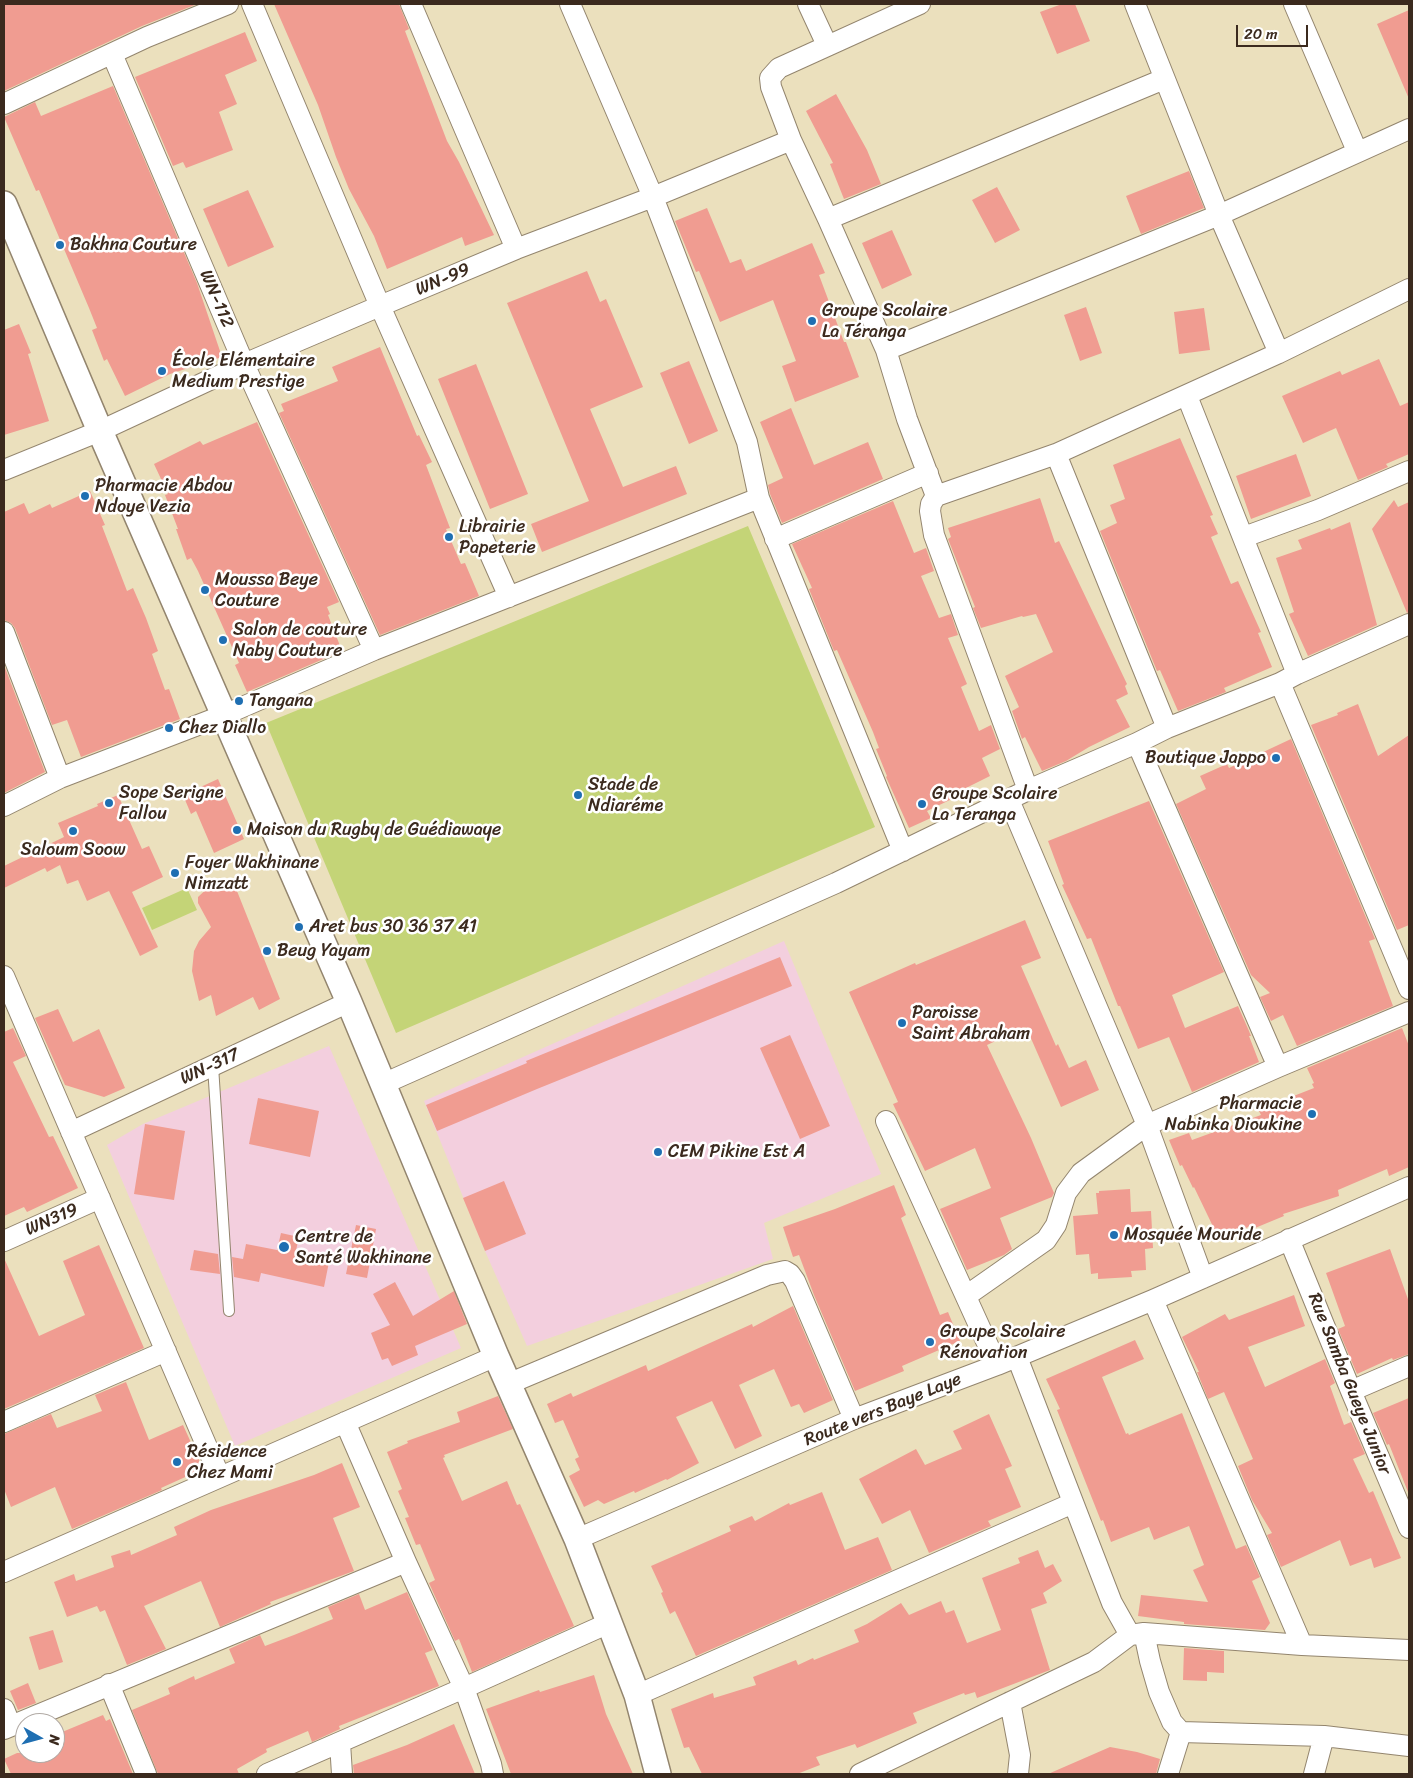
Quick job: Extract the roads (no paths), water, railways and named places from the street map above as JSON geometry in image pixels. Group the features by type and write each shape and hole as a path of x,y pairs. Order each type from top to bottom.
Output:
{"street":[{"path":"4,104 147,37 228,4"},
{"path":"252,4 380,306 508,597"},
{"path":"411,4 516,249"},
{"path":"570,4 653,197 747,442 759,498 903,851"},
{"path":"808,4 827,46"},
{"path":"920,4 779,68 770,78 771,87 790,140 828,219 886,350 907,419 936,496"},
{"path":"1135,4 1219,215 1279,353"},
{"path":"1294,4 1357,151"},
{"name":"WN-112","path":"112,54 244,364 374,650"},
{"path":"828,219 1164,79"},
{"path":"886,350 1219,215 1409,129"},
{"name":"WN-99","path":"4,470 100,431 244,364 380,306 516,249 653,197 790,140"},
{"path":"4,204 100,431 349,1002 496,1356 577,1539 637,1695 658,1774"},
{"path":"1028,790 934,535 930,511 931,504 936,496 1056,454 1279,353 1409,289"},
{"path":"1187,396 1297,674"},
{"path":"1056,454 1167,728"},
{"path":"1244,538 1318,510 1409,471"},
{"path":"775,539 928,473"},
{"path":"4,806 60,778 224,715 374,650 759,498"},
{"path":"383,1084 836,883 1028,790 1167,728 1280,683 1409,624"},
{"path":"4,632 60,778"},
{"path":"1280,683 1409,989"},
{"path":"1137,743 1278,1068"},
{"path":"1009,800 1147,1125 1203,1278"},
{"path":"4,976 220,1477"},
{"name":"WN-317","path":"71,1132 349,1002"},
{"path":"966,1296 1046,1240 1056,1225 1066,1193 1081,1173 1147,1125 1409,1012"},
{"path":"886,1121 997,1365"},
{"name":"Route vers Baye Laye","path":"577,1539 854,1419 997,1365 1153,1300 1409,1186"},
{"name":"WN319","path":"4,1241 100,1198"},
{"name":"Rue Samba Gueye Junior","path":"1289,1239 1350,1391 1409,1528"},
{"path":"508,1384 767,1275 785,1271 795,1281 854,1419"},
{"path":"1153,1300 1302,1645"},
{"path":"4,1422 166,1351"},
{"path":"4,1572 496,1356"},
{"path":"1017,1357 1112,1604 1137,1634 1150,1661 1158,1692 1172,1722 1181,1732 1324,1736 1409,1746"},
{"path":"1350,1391 1409,1366"},
{"path":"345,1422 464,1688 493,1774"},
{"path":"637,1695 1073,1503"},
{"path":"6,1721 109,1684 406,1562"},
{"path":"267,1774 609,1623"},
{"path":"860,1774 1094,1662 1137,1634 1409,1650"},
{"path":"109,1684 146,1774"},
{"path":"1010,1702 1020,1755 1018,1774"},
{"path":"1168,1774 1181,1732"},
{"path":"1314,1774 1324,1736"},
{"path":"340,1743 342,1774"}],"lane":[{"path":"213,1066 229,1311"}],"place":[{"name":"Bakhna Couture","path":"60,245"},
{"name":"Groupe Scolaire La Téranga","path":"812,321"},
{"name":"École Elémentaire Medium Prestige","path":"162,371"},
{"name":"Pharmacie Abdou Ndoye Vezia","path":"85,496"},
{"name":"Librairie Papeterie","path":"449,537"},
{"name":"Moussa Beye Couture","path":"205,590"},
{"name":"Salon de couture Naby Couture","path":"223,640"},
{"name":"Tangana","path":"239,701"},
{"name":"Chez Diallo","path":"169,728"},
{"name":"Boutique Jappo","path":"1276,758"},
{"name":"Stade de Ndiaréme","path":"578,795"},
{"name":"Sope Serigne Fallou","path":"109,803"},
{"name":"Groupe Scolaire La Teranga","path":"922,804"},
{"name":"Maison du Rugby de Guédiawaye","path":"237,830"},
{"name":"Saloum Soow","path":"73,831"},
{"name":"Foyer Wakhinane Nimzatt","path":"175,873"},
{"name":"Aret bus 30 36 37 41","path":"299,927"},
{"name":"Beug Yayam","path":"267,951"},
{"name":"Paroisse Saint Abraham","path":"902,1023"},
{"name":"Pharmacie Nabinka Dioukine","path":"1312,1114"},
{"name":"CEM Pikine Est A","path":"658,1152"},
{"name":"Mosquée Mouride","path":"1114,1235"},
{"name":"Centre de Santé Wakhinane","path":"284,1247"},
{"name":"Groupe Scolaire Rénovation","path":"930,1342"},
{"name":"Résidence Chez Mami","path":"177,1462"}]}
